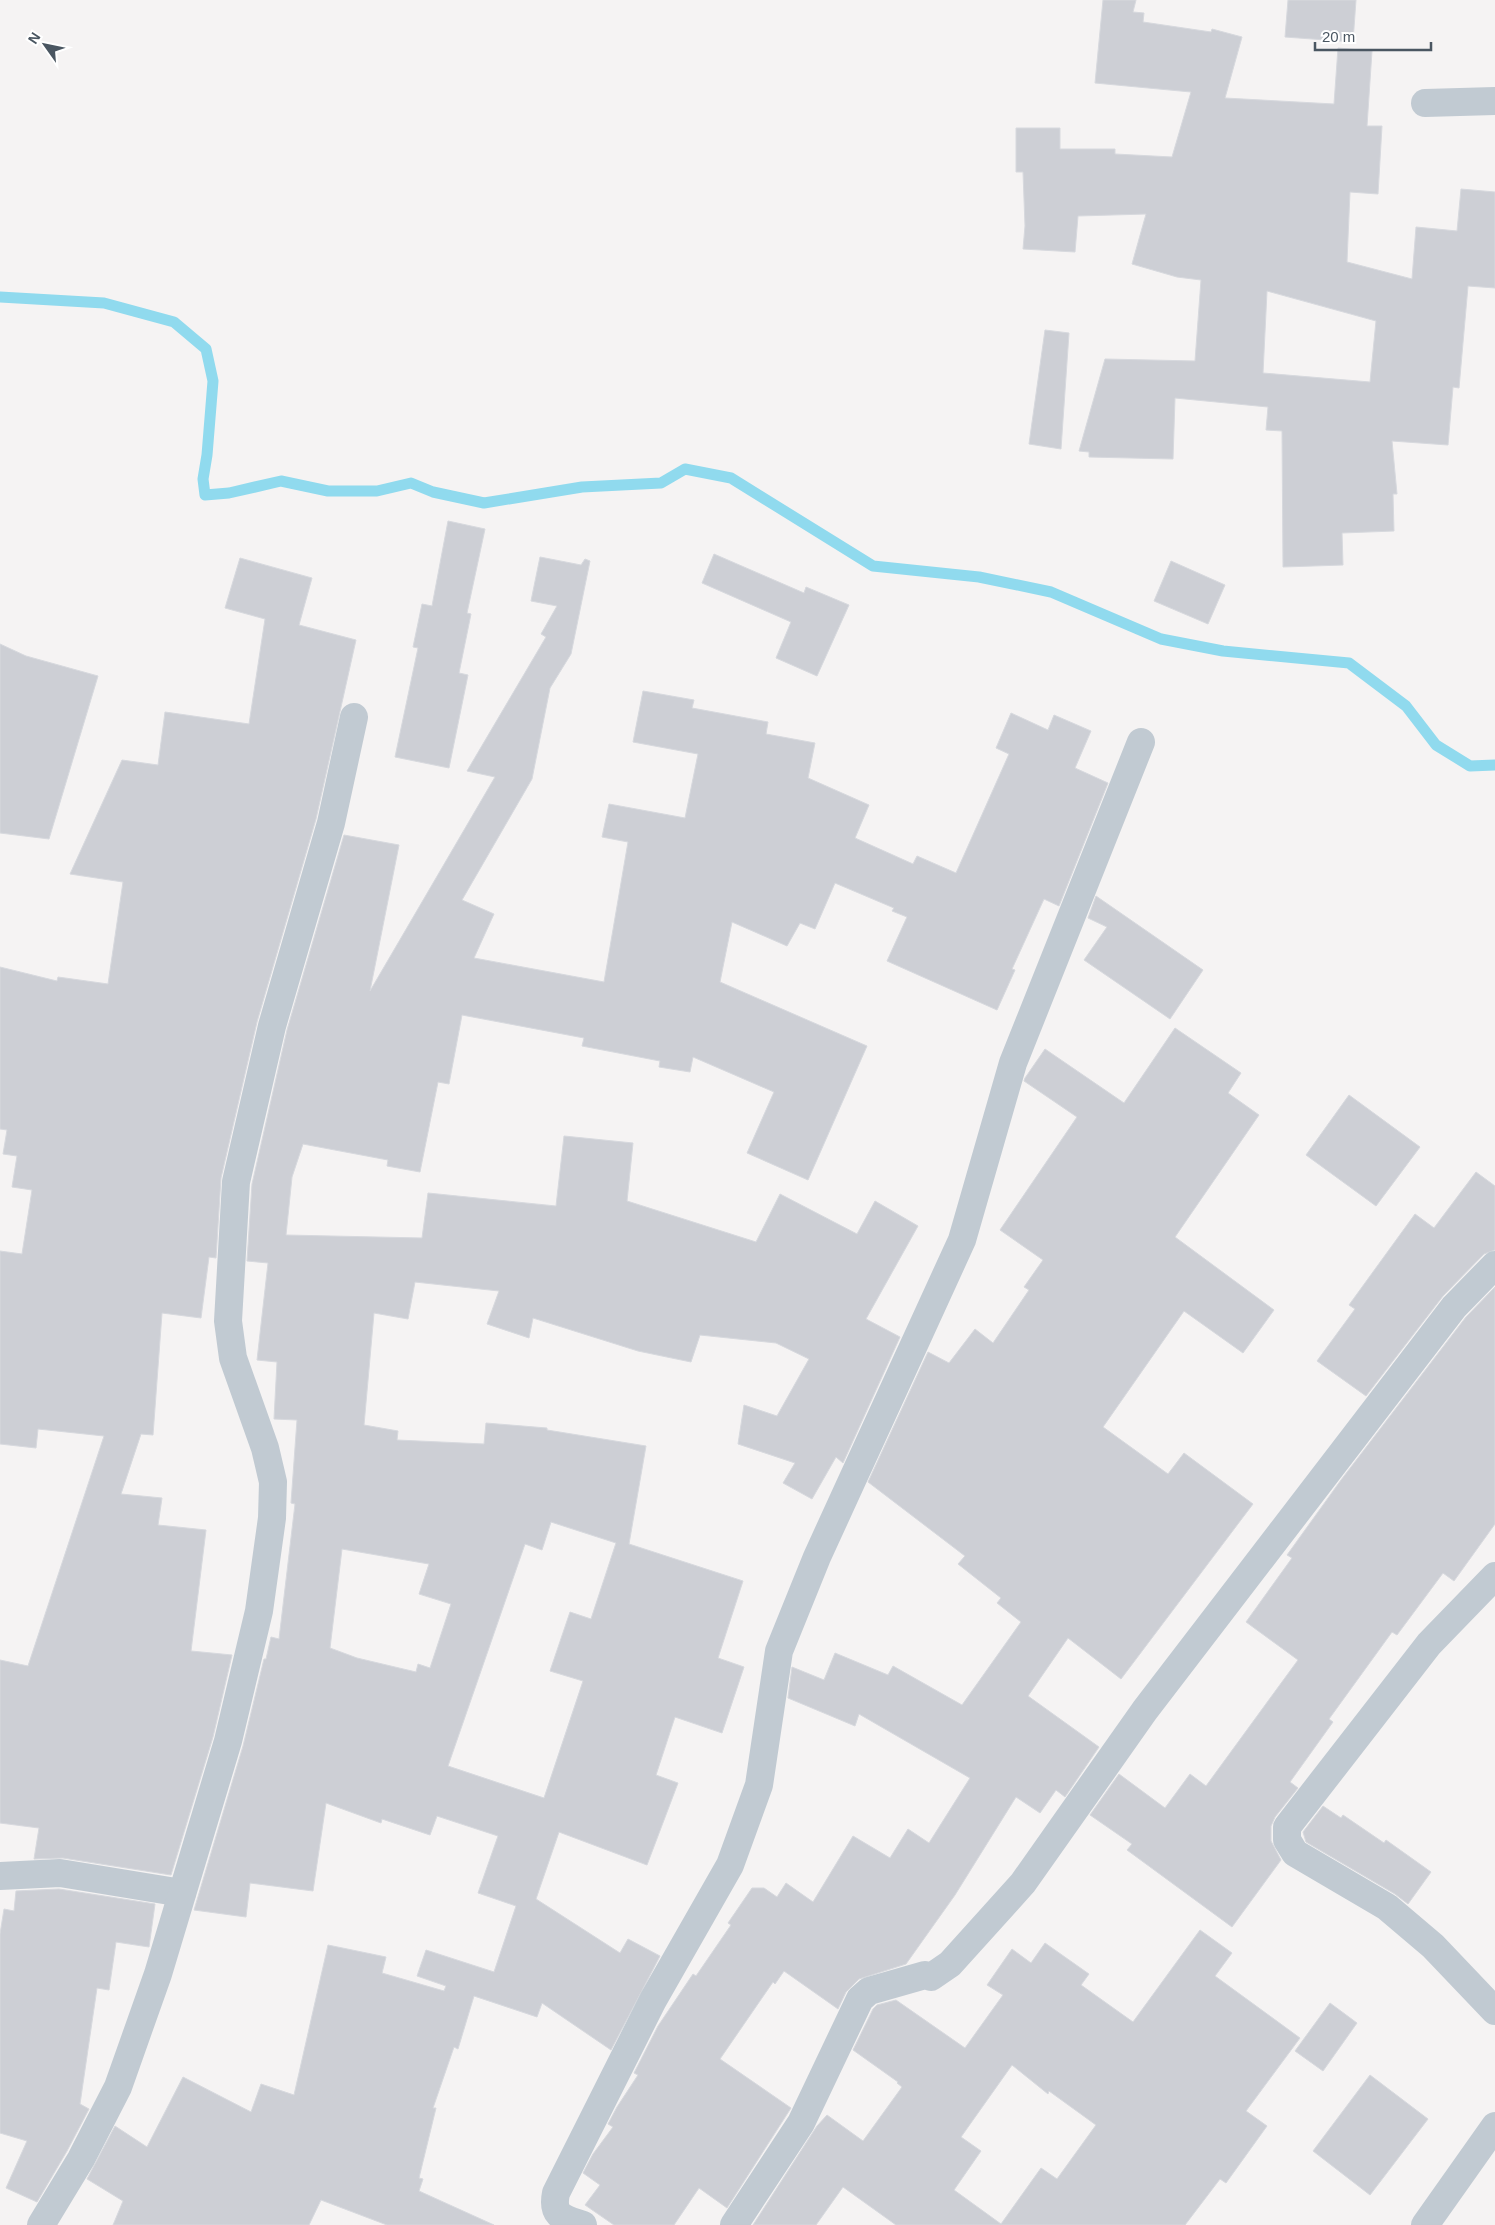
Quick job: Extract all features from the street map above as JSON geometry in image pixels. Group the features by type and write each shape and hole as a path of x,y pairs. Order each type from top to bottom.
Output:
{"street":[{"path":"1425,104 1495,101"},
{"path":"40,2225 81,2160 118,2088 158,1974 228,1741 259,1611 272,1518 273,1482 265,1448 233,1358 228,1321 236,1182 272,1026 331,823 354,717"},
{"path":"583,2225 561,2217 554,2204 556,2193 653,2000 730,1865 759,1785 779,1650 820,1548 962,1240 1013,1063 1141,742"},
{"path":"734,2225 801,2123 860,1999 869,1991 925,1975 931,1977 940,1972 950,1964 1023,1883 1157,1694 1454,1307 1495,1265"},
{"path":"1495,1576 1429,1644 1411,1666 1287,1827 1287,1840 1295,1853 1388,1907 1433,1946 1495,2011"},
{"path":"0,1876 60,1873 182,1893"},
{"path":"1424,2225 1495,2126"}],"building":[{"path":"1103,0 1136,0 1133,12 1144,13 1143,22 1211,32 1212,29 1242,37 1225,98 1334,104 1338,48 1372,51 1367,126 1382,126 1378,194 1350,192 1347,262 1412,279 1416,227 1457,231 1461,189 1495,192 1495,288 1468,286 1459,388 1453,387 1448,445 1392,441 1397,494 1393,494 1394,531 1342,533 1343,565 1283,567 1282,431 1266,430 1268,407 1175,398 1173,459 1089,457 1089,452 1079,451 1105,359 1195,361 1201,280 1177,277 1132,264 1146,214 1078,216 1075,252 1023,249 1025,226 1023,172 1016,172 1016,128 1060,128 1060,149 1115,149 1115,154 1172,157 1191,92 1095,83","holes":["1267,291 1376,321 1370,382 1263,373"]},
{"path":"1288,0 1356,0 1353,42 1285,37"},
{"path":"1045,330 1069,333 1061,449 1029,444"},
{"path":"448,521 485,529 467,613 471,614 459,673 468,675 449,768 395,757 418,648 413,647 422,604 432,606"},
{"path":"714,554 804,593 806,587 849,605 817,676 776,658 791,622 702,583"},
{"path":"540,557 581,565 585,559 590,561 571,654 550,688 532,779 462,900 494,914 474,958 604,982 628,842 602,837 609,804 685,818 698,754 633,742 643,691 694,700 692,708 768,722 766,734 815,743 808,778 869,805 855,838 913,864 917,856 956,873 1009,754 996,748 1011,713 1048,730 1054,715 1091,731 1075,768 1108,783 1059,906 1044,899 1012,969 1015,970 997,1010 887,961 907,917 892,911 894,908 835,883 815,929 800,923 787,946 732,922 720,982 867,1046 808,1180 747,1153 774,1092 693,1057 690,1072 659,1067 660,1061 582,1046 584,1038 462,1015 449,1084 438,1082 420,1172 387,1166 388,1160 303,1144 292,1177 286,1235 422,1238 428,1193 556,1206 564,1136 633,1143 627,1201 756,1242 780,1194 857,1234 875,1201 918,1226 866,1319 900,1337 843,1463 836,1457 812,1499 783,1483 795,1463 738,1444 744,1405 777,1416 809,1359 776,1343 700,1335 691,1362 638,1351 533,1318 529,1338 487,1324 499,1291 415,1282 408,1319 374,1313 364,1425 398,1431 397,1440 484,1444 486,1423 547,1428 547,1430 646,1446 629,1544 743,1581 718,1658 744,1667 722,1733 675,1717 656,1775 678,1783 647,1865 559,1832 536,1899 620,1953 628,1939 660,1956 611,2050 542,2003 537,2017 474,1996 458,2049 454,2047 433,2108 436,2108 419,2178 423,2179 419,2191 494,2225 387,2225 321,2200 309,2225 113,2225 123,2201 87,2179 115,2126 147,2147 183,2077 251,2112 261,2084 294,2095 328,1945 386,1957 382,1973 444,1991 446,1986 417,1976 426,1950 494,1972 516,1906 478,1893 498,1836 437,1816 430,1835 382,1819 381,1823 326,1803 313,1891 250,1883 246,1917 194,1910 243,1746 264,1659 266,1659 271,1637 279,1639 295,1504 291,1503 297,1420 274,1419 277,1362 257,1360 268,1263 247,1261 252,1184 287,1030 344,835 399,845 370,991 495,777 467,771 546,637 541,634 557,606 531,601","holes":["551,1522 616,1543 591,1619 570,1612 550,1671 583,1681 544,1798 448,1766 525,1544 542,1550","342,1549 429,1564 419,1594 451,1604 430,1668 418,1664 416,1672 357,1658 330,1648"]},
{"path":"240,558 312,578 299,625 356,640 316,819 257,1022 221,1178 216,1258 209,1257 201,1318 162,1313 153,1435 141,1434 121,1494 162,1498 158,1525 206,1530 191,1651 232,1655 213,1737 171,1875 63,1858 34,1859 39,1828 0,1823 0,1660 28,1666 104,1436 38,1429 36,1448 0,1444 0,1251 22,1254 32,1190 12,1187 17,1156 3,1154 7,1130 0,1129 0,967 57,981 58,977 108,984 123,882 70,874 122,760 158,765 165,712 249,724 265,619 225,608"},
{"path":"1171,561 1225,585 1208,624 1154,601"},
{"path":"0,644 26,656 98,676 49,839 0,833"},
{"path":"1096,896 1203,970 1170,1019 1084,960 1107,927 1088,918"},
{"path":"1175,1028 1241,1073 1228,1093 1259,1115 1175,1237 1274,1310 1243,1353 1184,1311 1103,1427 1168,1474 1184,1453 1253,1504 1121,1679 1068,1638 1028,1696 1099,1747 1065,1797 1056,1790 1040,1813 1016,1797 955,1895 906,1964 859,1979 846,1992 838,2009 784,1971 775,1984 773,1982 720,2059 791,2108 727,2208 699,2188 674,2225 614,2225 585,2205 600,2185 583,2173 593,2154 613,2127 608,2124 638,2075 634,2073 658,2026 693,1974 696,1976 731,1925 728,1923 752,1888 764,1888 777,1897 786,1883 813,1902 853,1836 890,1858 908,1829 929,1843 970,1778 859,1714 855,1726 788,1698 792,1667 824,1680 835,1653 888,1675 893,1666 962,1705 1021,1622 997,1603 1001,1598 958,1564 965,1556 868,1482 928,1352 949,1363 975,1329 993,1343 1029,1290 1024,1287 1043,1260 1000,1230 1077,1117 1024,1081 1025,1078 1045,1049 1124,1103"},
{"path":"1349,1095 1420,1147 1376,1206 1306,1155"},
{"path":"1476,1172 1495,1186 1495,1250 1484,1254 1443,1296 1366,1396 1317,1361 1355,1309 1349,1305 1415,1214 1434,1228"},
{"path":"1495,1287 1495,1524 1454,1581 1443,1573 1397,1635 1392,1632 1329,1719 1333,1722 1290,1782 1298,1788 1275,1817 1271,1826 1271,1841 1281,1860 1232,1927 1127,1850 1132,1844 1090,1815 1119,1774 1165,1808 1190,1774 1206,1786 1298,1660 1246,1622 1292,1558 1287,1555 1341,1480 1466,1317"},
{"path":"1323,1806 1341,1818 1343,1815 1384,1843 1386,1840 1431,1872 1408,1904 1395,1894 1306,1842 1303,1832"},
{"path":"59,1889 155,1904 149,1947 116,1942 109,1990 97,1988 80,2104 89,2109 37,2202 6,2188 27,2141 0,2133 0,1934 4,1909 14,1911 16,1891"},
{"path":"1200,1930 1232,1953 1215,1976 1300,2038 1246,2111 1267,2126 1226,2183 1220,2179 1185,2225 896,2225 843,2187 816,2225 753,2225 817,2126 827,2115 863,2141 902,2087 898,2082 853,2050 873,2009 877,2005 896,2000 965,2048 1003,1995 987,1985 1012,1949 1031,1963 1045,1943 1089,1974 1081,1985 1133,2022","holes":["1012,2065 1048,2094 1049,2091 1096,2125 1057,2179 1041,2168 1001,2224 954,2190 981,2151 961,2137"]},
{"path":"1330,2003 1357,2023 1323,2071 1295,2051"},
{"path":"1370,2075 1428,2119 1370,2195 1313,2151"}],"waterway":[{"path":"0,297 104,303 174,322 206,349 213,381 207,455 203,479 205,495 229,493 281,481 328,491 377,491 411,483 433,492 484,503 582,487 661,483 685,469 731,478 873,566 979,577 1051,592 1161,639 1223,651 1349,663 1406,706 1436,745 1470,766 1495,765"}]}
